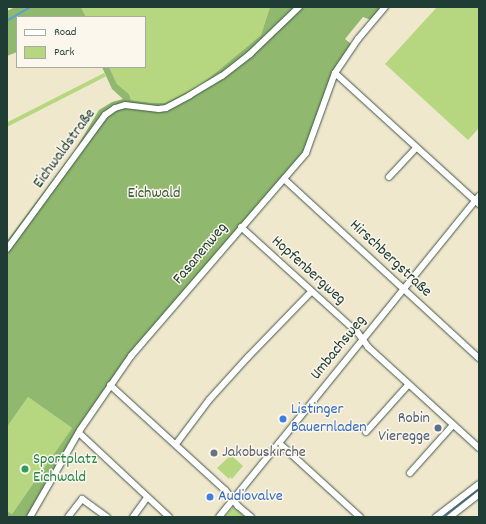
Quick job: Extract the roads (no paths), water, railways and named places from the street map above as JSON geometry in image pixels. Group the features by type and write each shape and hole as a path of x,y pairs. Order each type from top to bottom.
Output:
{"street":[{"name":"Eichwaldstraße","path":"7,249 105,115 115,108 126,105 159,110 166,108 190,95 222,76 250,54 299,7"},
{"name":"Fasanenweg","path":"30,517 78,433 110,385 150,333 306,153 335,73 358,39 385,7"},
{"path":"335,73 416,148 478,200"},
{"path":"389,177 416,148"},
{"name":"Hirschbergstraße","path":"284,179 479,358"},
{"name":"Umbachsweg","path":"219,517 478,200"},
{"name":"Hopfenbergweg","path":"241,227 358,333 368,347 479,448"},
{"path":"176,444 209,400 311,292"},
{"path":"366,432 409,384"},
{"path":"110,385 176,444 251,517"},
{"path":"410,473 453,425"},
{"path":"78,433 169,517"},
{"path":"279,443 360,517"},
{"path":"436,517 479,484"},
{"path":"450,517 479,494"},
{"path":"133,517 147,498"},
{"path":"68,517 82,499 107,517"}],"waterway":[{"path":"7,21 30,7"},
{"path":"443,517 479,489"}],"place":[{"name":"Listinger Bauernladen","path":"283,419"},
{"name":"Robin Vieregge","path":"438,428"},
{"name":"Jakobuskirche","path":"214,453"},
{"name":"Sportplatz Eichwald","path":"25,469"},
{"name":"Audiovalve","path":"210,497"}],"park label":[{"name":"Eichwald","path":"154,194"}]}
